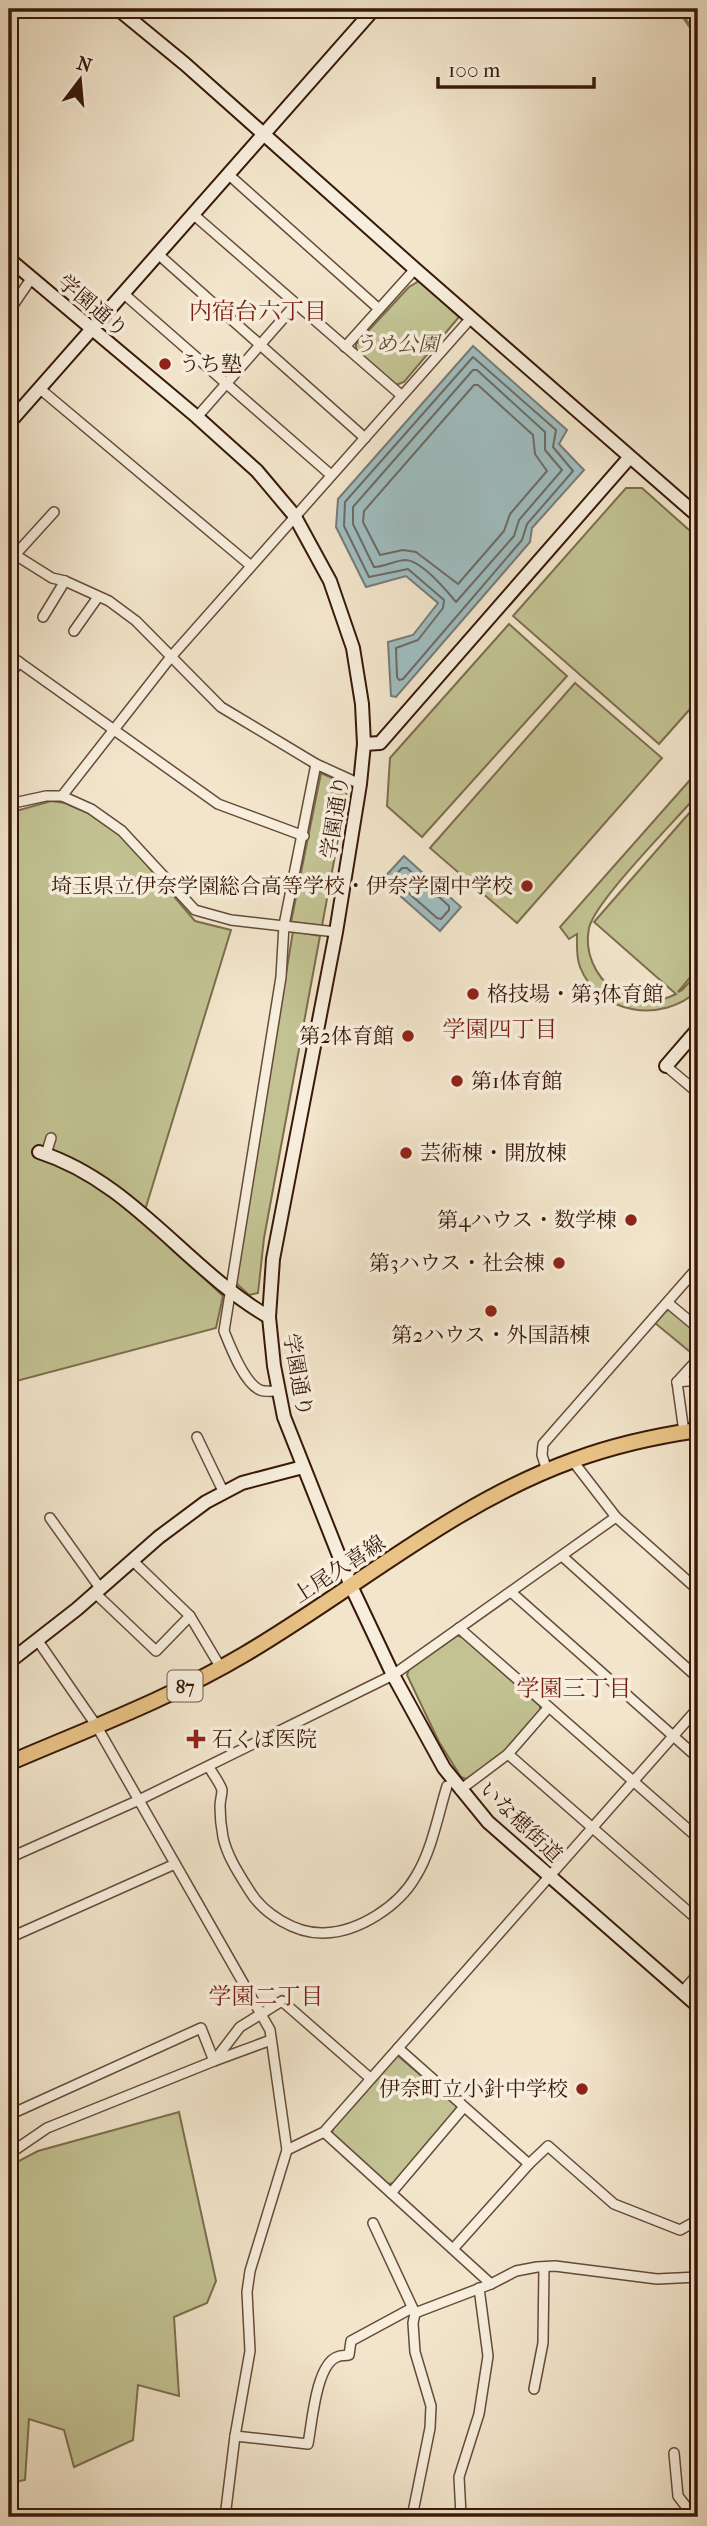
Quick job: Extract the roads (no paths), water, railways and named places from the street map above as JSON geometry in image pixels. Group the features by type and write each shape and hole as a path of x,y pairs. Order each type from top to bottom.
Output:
{"main road":[{"name":"上尾久喜線","path":"9,1763 221,1668 456,1518 547,1471 572,1460 628,1443 691,1431"}],"street":[{"path":"118,9 186,64 629,458 698,516"},
{"path":"9,423 374,9"},
{"path":"229,175 379,309"},
{"path":"194,215 401,396"},
{"path":"159,255 365,438"},
{"name":"学園通り","path":"9,259 257,471 294,515 317,553 343,613 359,677 364,744 360,784 336,932 277,1229 269,1317 278,1391 303,1467 351,1587"},
{"path":"345,347 415,269"},
{"path":"9,311 31,279"},
{"path":"124,294 331,475"},
{"path":"197,417 295,305"},
{"path":"62,796 170,658 471,318"},
{"path":"39,388 250,565"},
{"path":"364,744 380,743 629,458"},
{"path":"54,512 11,554 52,578 65,581 108,601 136,621 221,707 316,764 360,784"},
{"path":"43,617 65,581"},
{"path":"74,631 98,597"},
{"path":"9,655 218,804 304,836"},
{"path":"9,676 19,662"},
{"path":"278,1391 261,1391 250,1382 223,1331 281,976 284,925 304,836 316,764"},
{"path":"9,804 46,796 62,796 91,809 122,831 195,910 231,920 336,932"},
{"path":"698,1029 666,1066 698,1093"},
{"path":"51,1138 42,1153 74,1166 133,1205 229,1292 269,1317"},
{"path":"547,1471 541,1451 543,1444 698,1267"},
{"path":"668,1303 698,1328"},
{"path":"677,1382 698,1359"},
{"path":"677,1382 698,1380"},
{"path":"677,1382 691,1431"},
{"path":"197,1437 223,1491"},
{"path":"572,1460 615,1517 698,1590"},
{"path":"9,1662 38,1641 183,1518 223,1491 263,1475 303,1467"},
{"path":"9,1858 209,1767 393,1675 615,1517"},
{"path":"50,1518 97,1590 156,1651 190,1616"},
{"path":"562,1556 698,1678"},
{"path":"132,1560 190,1616 221,1668"},
{"name":"いな穂街道","path":"351,1587 430,1745 460,1790 488,1822 698,2007"},
{"path":"511,1592 698,1758"},
{"path":"459,1628 698,1838"},
{"path":"38,1641 96,1725 270,2030 287,2150 250,2271 247,2292 250,2351 235,2436 225,2517"},
{"path":"460,1790 508,1754 548,1708"},
{"path":"287,2150 324,2132 698,1708"},
{"path":"508,1754 698,1920"},
{"path":"209,1767 222,1789 220,1819 227,1851 250,1893 273,1915 292,1926 324,1933 349,1928 369,1919 387,1908 404,1892 425,1858 447,1786"},
{"path":"9,1938 175,1864"},
{"path":"682,1992 698,1974"},
{"path":"214,2061 240,2027 282,2001 370,2078"},
{"path":"9,2115 201,2028 214,2061"},
{"path":"9,2154 47,2128 271,2040"},
{"path":"398,2048 529,2164"},
{"path":"391,2193 463,2108"},
{"path":"324,2132 491,2284"},
{"path":"453,2249 548,2146 614,2204 680,2230 698,2220"},
{"path":"373,2222 414,2311 415,2352 431,2406 430,2428 412,2515 461,2515 459,2477 479,2414 488,2356 479,2288"},
{"path":"235,2436 308,2444 318,2390 326,2366 337,2357 349,2355 351,2341 414,2311 491,2284 516,2271 555,2266 657,2279 698,2277"},
{"path":"534,2389 543,2343 544,2267"},
{"path":"674,2453 678,2496 694,2517"}],"water":[{"path":"473,346 567,430 559,444 584,470 532,528 530,542 396,697 391,696 388,642 413,635 438,603 406,576 366,587 336,527 338,499"},
{"path":"404,856 461,907 440,931 382,880"}],"waterway":[{"path":"678,9 698,38"}],"place":[{"name":"うち塾","path":"165,364"},
{"name":"埼玉県立伊奈学園総合高等学校・伊奈学園中学校","path":"527,886"},
{"name":"格技場・第3体育館","path":"473,994"},
{"name":"第2体育館","path":"408,1036"},
{"name":"第1体育館","path":"457,1081"},
{"name":"芸術棟・開放棟","path":"406,1153"},
{"name":"第4ハウス・数学棟","path":"631,1220"},
{"name":"第3ハウス・社会棟","path":"559,1263"},
{"name":"第2ハウス・外国語棟","path":"491,1311"},
{"name":"石くぼ医院","path":"196,1739"},
{"name":"伊奈町立小針中学校","path":"582,2089"}],"district":[{"name":"内宿台六丁目","path":"258,311"},
{"name":"学園四丁目","path":"500,1029"},
{"name":"学園三丁目","path":"574,1688"},
{"name":"学園二丁目","path":"266,1996"}],"park label":[{"name":"うめ公園","path":"397,344"}]}
